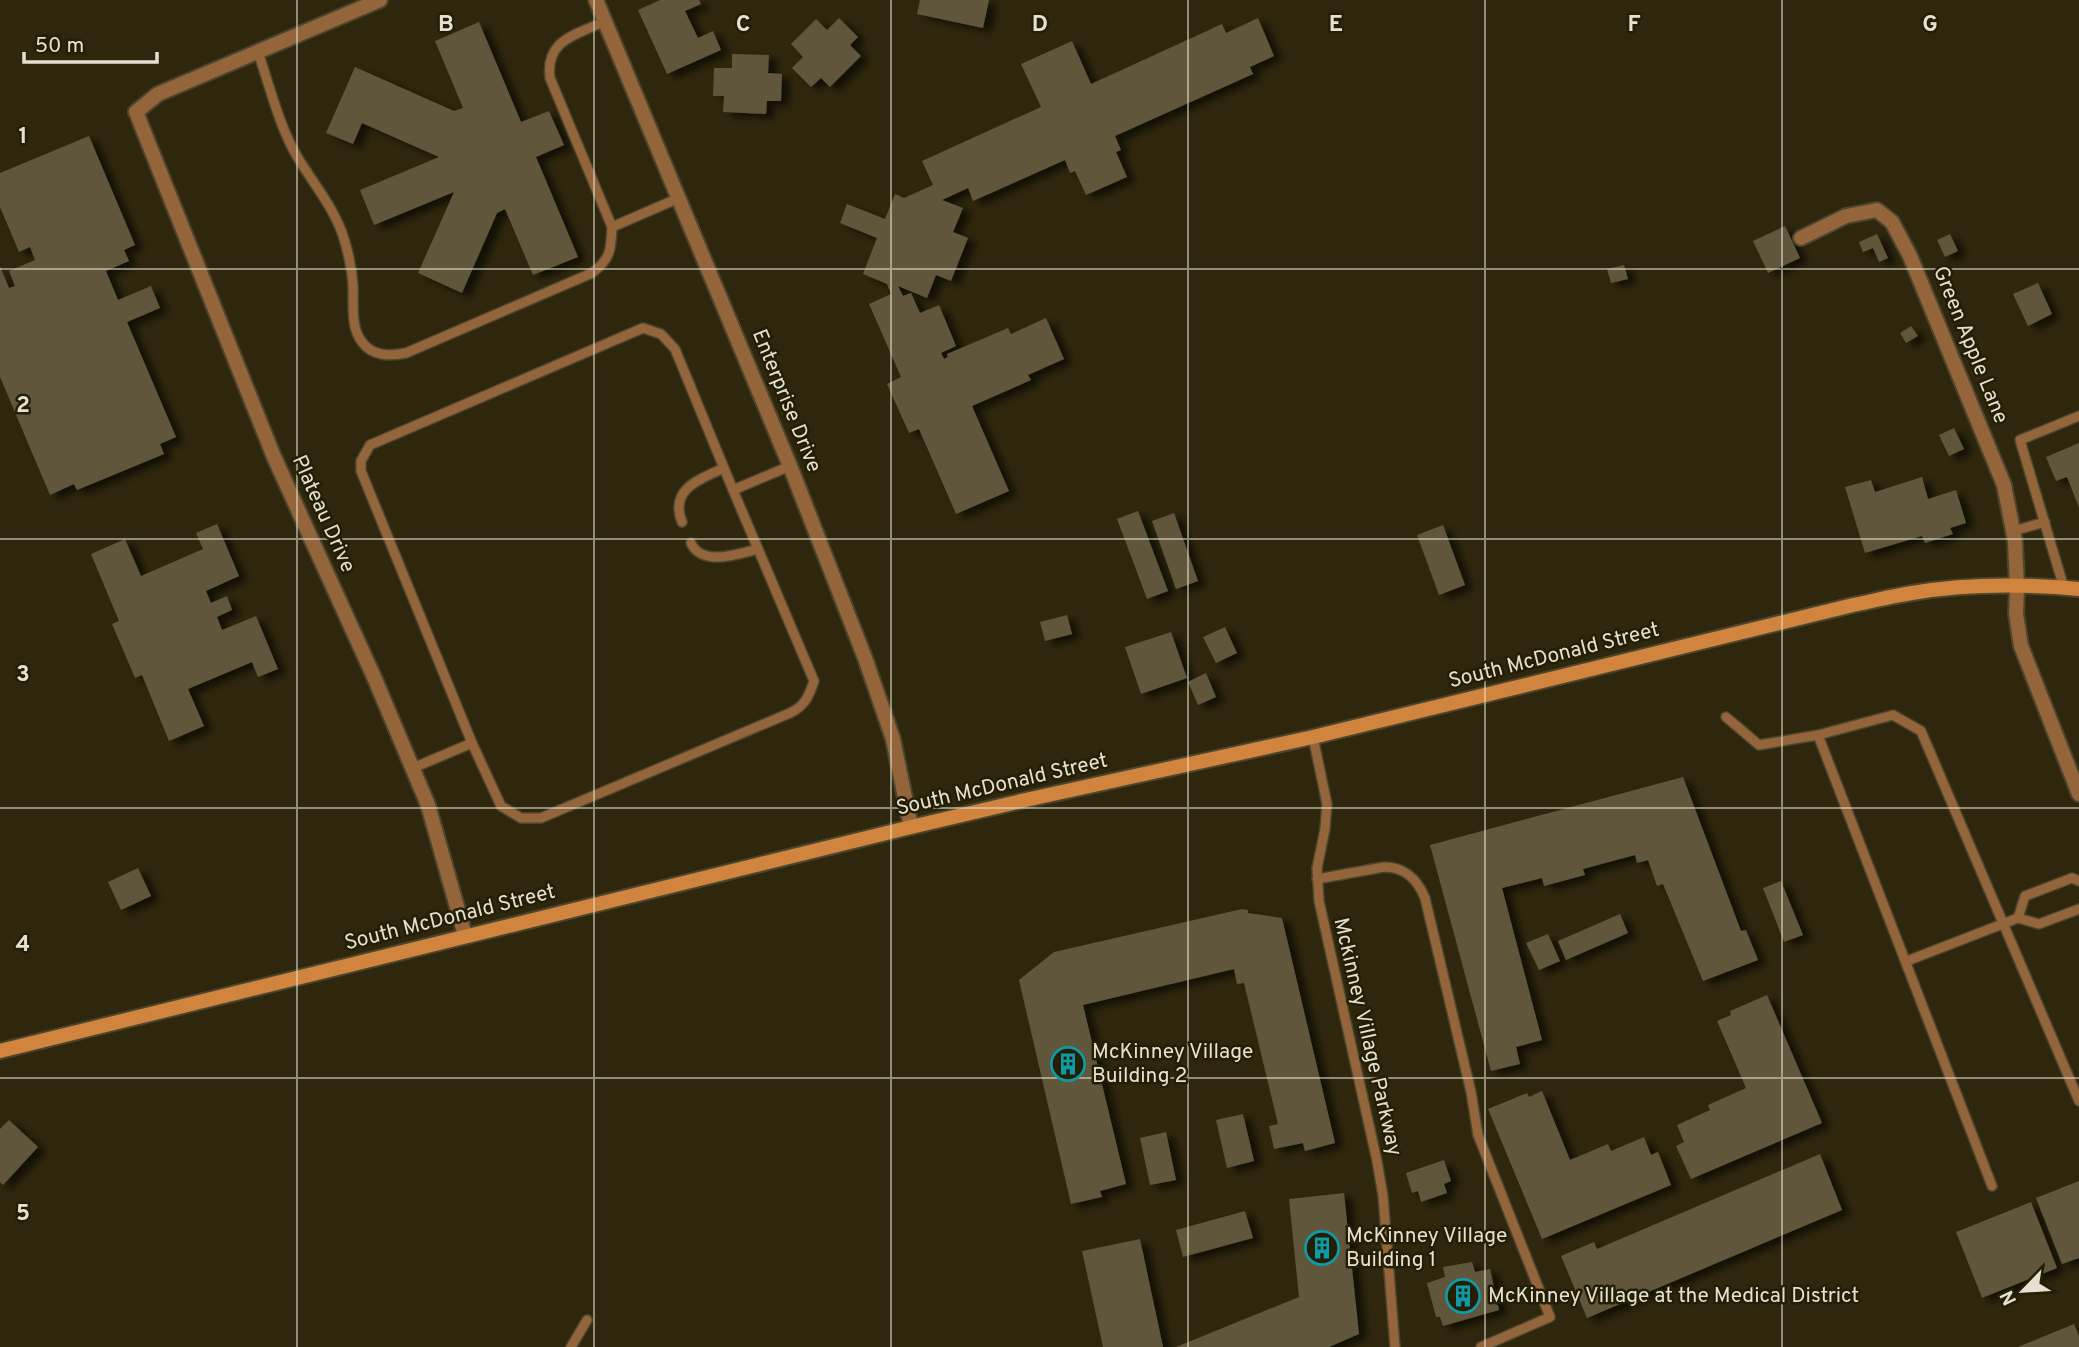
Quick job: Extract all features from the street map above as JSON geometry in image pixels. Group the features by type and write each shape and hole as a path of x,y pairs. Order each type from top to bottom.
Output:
{"main road":[{"name":"South McDonald Street","path":"0,1051 911,827 1313,737 1853,605 1913,592 1987,587 2079,589"}],"street":[{"path":"258,52 380,0"},
{"name":"Enterprise Drive","path":"596,0 790,466 865,657 893,739 911,827"},
{"name":"Plateau Drive","path":"258,52 158,94 136,112 274,457 428,805 465,935"},
{"name":"Green Apple Lane","path":"1801,238 1846,216 1877,210 1892,222 1910,256 2004,485 2013,531 2016,614 2021,646 2079,794"}],"lane":[{"path":"258,52 297,156 337,219 353,283 356,332 362,343 371,351 381,355 406,353 592,273 605,263 611,245 612,226 550,78 548,63 552,52 561,42 605,21"},
{"path":"612,226 679,198"},
{"path":"643,328 661,334 675,349 733,490 814,681 808,699 797,709 541,818 521,818 501,806 472,743 360,471 361,461 370,445 643,328"},
{"path":"2064,588 2020,440 2079,416"},
{"path":"733,490 790,466"},
{"path":"682,522 680,501 686,489 697,480 724,468"},
{"path":"2013,531 2045,522"},
{"path":"691,542 694,549 705,556 719,557 758,549"},
{"path":"1726,717 1759,745 1818,735 1893,715 1921,731 2079,1101"},
{"path":"1818,735 1992,1186"},
{"name":"Mckinney Village Parkway","path":"1313,737 1327,804 1317,868 1322,917 1383,1196 1395,1347"},
{"path":"413,768 472,743"},
{"path":"1317,879 1394,867 1408,873 1421,889 1471,1092 1478,1135 1550,1317 1481,1347"},
{"path":"2018,918 2025,896 2072,878 2079,881"},
{"path":"1907,961 2018,918 2039,924 2079,909"},
{"path":"571,1347 587,1320"}],"building":[{"path":"660,0 699,0 701,4 685,11 698,38 713,31 721,50 667,74 638,10"},
{"path":"920,0 989,0 983,28 917,14"},
{"path":"839,18 858,37 850,45 861,56 830,87 821,78 811,87 792,68 803,57 791,44 816,19 827,30"},
{"path":"1258,18 1274,56 1250,67 1253,74 1115,136 1121,150 1116,152 1127,177 1086,195 1075,171 1070,173 1065,160 973,201 968,188 942,200 963,208 953,232 968,238 951,281 936,275 927,298 898,286 903,296 911,293 920,313 939,305 956,346 941,353 944,359 948,357 947,354 1008,328 1011,334 1046,318 1064,359 1028,375 1031,380 972,406 1009,491 956,514 919,429 909,433 887,384 901,377 869,304 891,294 887,284 863,274 877,238 840,223 847,204 885,219 895,194 904,198 933,185 922,161 1041,107 1021,64 1072,41 1091,84 1222,24 1226,33"},
{"path":"479,22 521,122 549,111 564,145 536,157 578,257 533,275 505,209 497,213 462,293 418,273 454,192 374,225 360,190 439,157 362,123 353,144 326,133 355,67 454,111 463,108 435,41"},
{"path":"732,54 769,55 768,73 782,74 781,101 767,101 766,114 723,112 724,96 713,96 714,68 732,68"},
{"path":"89,136 135,245 124,250 129,261 106,271 118,300 151,286 160,308 127,322 176,437 160,444 164,454 77,490 74,484 50,495 0,377 0,266 9,288 15,286 9,271 35,260 30,247 19,252 0,207 0,173"},
{"path":"1785,226 1800,258 1768,273 1753,241"},
{"path":"1877,234 1888,258 1879,262 1873,248 1863,252 1859,242"},
{"path":"1950,234 1958,251 1945,257 1937,240"},
{"path":"1624,265 1628,279 1611,283 1607,269"},
{"path":"2038,283 2052,314 2028,326 2013,294"},
{"path":"1911,326 1918,336 1906,343 1900,333"},
{"path":"1954,428 1964,449 1949,456 1939,435"},
{"path":"2079,443 2079,508 2067,477 2056,481 2046,457"},
{"path":"1922,477 1928,499 1956,490 1966,523 1950,528 1953,534 1925,543 1922,536 1865,553 1845,487 1871,480 1875,492"},
{"path":"1138,511 1168,591 1147,599 1117,519"},
{"path":"1174,513 1198,581 1176,589 1152,521"},
{"path":"217,524 239,576 206,591 211,603 227,596 232,610 217,617 222,630 256,616 278,669 258,677 252,662 188,689 204,726 169,741 142,675 135,678 112,624 119,621 91,554 125,539 141,576 203,549 196,533"},
{"path":"1443,525 1465,585 1439,595 1417,535"},
{"path":"1067,615 1072,634 1045,641 1040,622"},
{"path":"1225,627 1237,653 1216,663 1203,637"},
{"path":"1171,632 1187,678 1141,694 1125,647"},
{"path":"1206,673 1216,697 1198,705 1188,682"},
{"path":"1683,777 1741,931 1746,930 1758,960 1703,981 1663,884 1657,886 1648,860 1637,863 1635,855 1583,869 1585,875 1544,886 1542,878 1502,888 1542,1040 1516,1047 1520,1064 1491,1071 1430,845"},
{"path":"138,868 151,896 121,910 108,882"},
{"path":"1781,881 1803,935 1784,942 1763,888"},
{"name":"McKinney Village Building 2","path":"1242,909 1248,910 1248,913 1282,918 1335,1143 1305,1151 1303,1143 1274,1149 1269,1126 1278,1124 1244,983 1237,984 1234,969 1083,1005 1126,1184 1100,1191 1102,1197 1071,1204 1019,980 1054,952"},
{"path":"1620,914 1628,933 1566,960 1558,941"},
{"path":"1548,934 1560,961 1539,970 1526,943"},
{"path":"1767,995 1822,1123 1691,1179 1676,1146 1684,1142 1677,1125 1710,1110 1708,1105 1746,1088 1717,1021 1731,1015 1730,1011"},
{"path":"1542,1091 1570,1160 1608,1144 1611,1151 1644,1137 1651,1155 1658,1152 1671,1185 1542,1239 1488,1109 1527,1093 1529,1097"},
{"path":"1243,1114 1254,1161 1227,1168 1216,1120"},
{"path":"9,1120 38,1147 3,1185 0,1182 0,1129"},
{"path":"1166,1132 1176,1180 1150,1185 1140,1138"},
{"path":"1820,1154 1842,1210 1587,1318 1561,1256 1594,1242 1597,1249"},
{"path":"1444,1160 1451,1181 1444,1184 1447,1193 1421,1202 1418,1191 1412,1193 1406,1173"},
{"path":"2079,1181 2079,1258 2062,1264 2036,1198"},
{"name":"McKinney Village Building 1","path":"1344,1193 1359,1334 1329,1347 1176,1347 1299,1297 1289,1199"},
{"path":"2031,1202 2057,1268 1982,1298 1956,1232"},
{"path":"1245,1211 1253,1238 1183,1257 1176,1230"},
{"path":"1140,1239 1163,1347 1103,1347 1082,1251"},
{"name":"McKinney Village at the Medical District","path":"1472,1262 1475,1272 1490,1269 1499,1310 1443,1326 1440,1317 1436,1317 1427,1283 1445,1277 1443,1267"},
{"path":"2074,1324 2079,1336 2079,1347 2018,1347"}],"place":[{"name":"McKinney Village Building 2","path":"1068,1064"},
{"name":"McKinney Village Building 1","path":"1322,1248"},
{"name":"McKinney Village at the Medical District","path":"1463,1296"}]}
